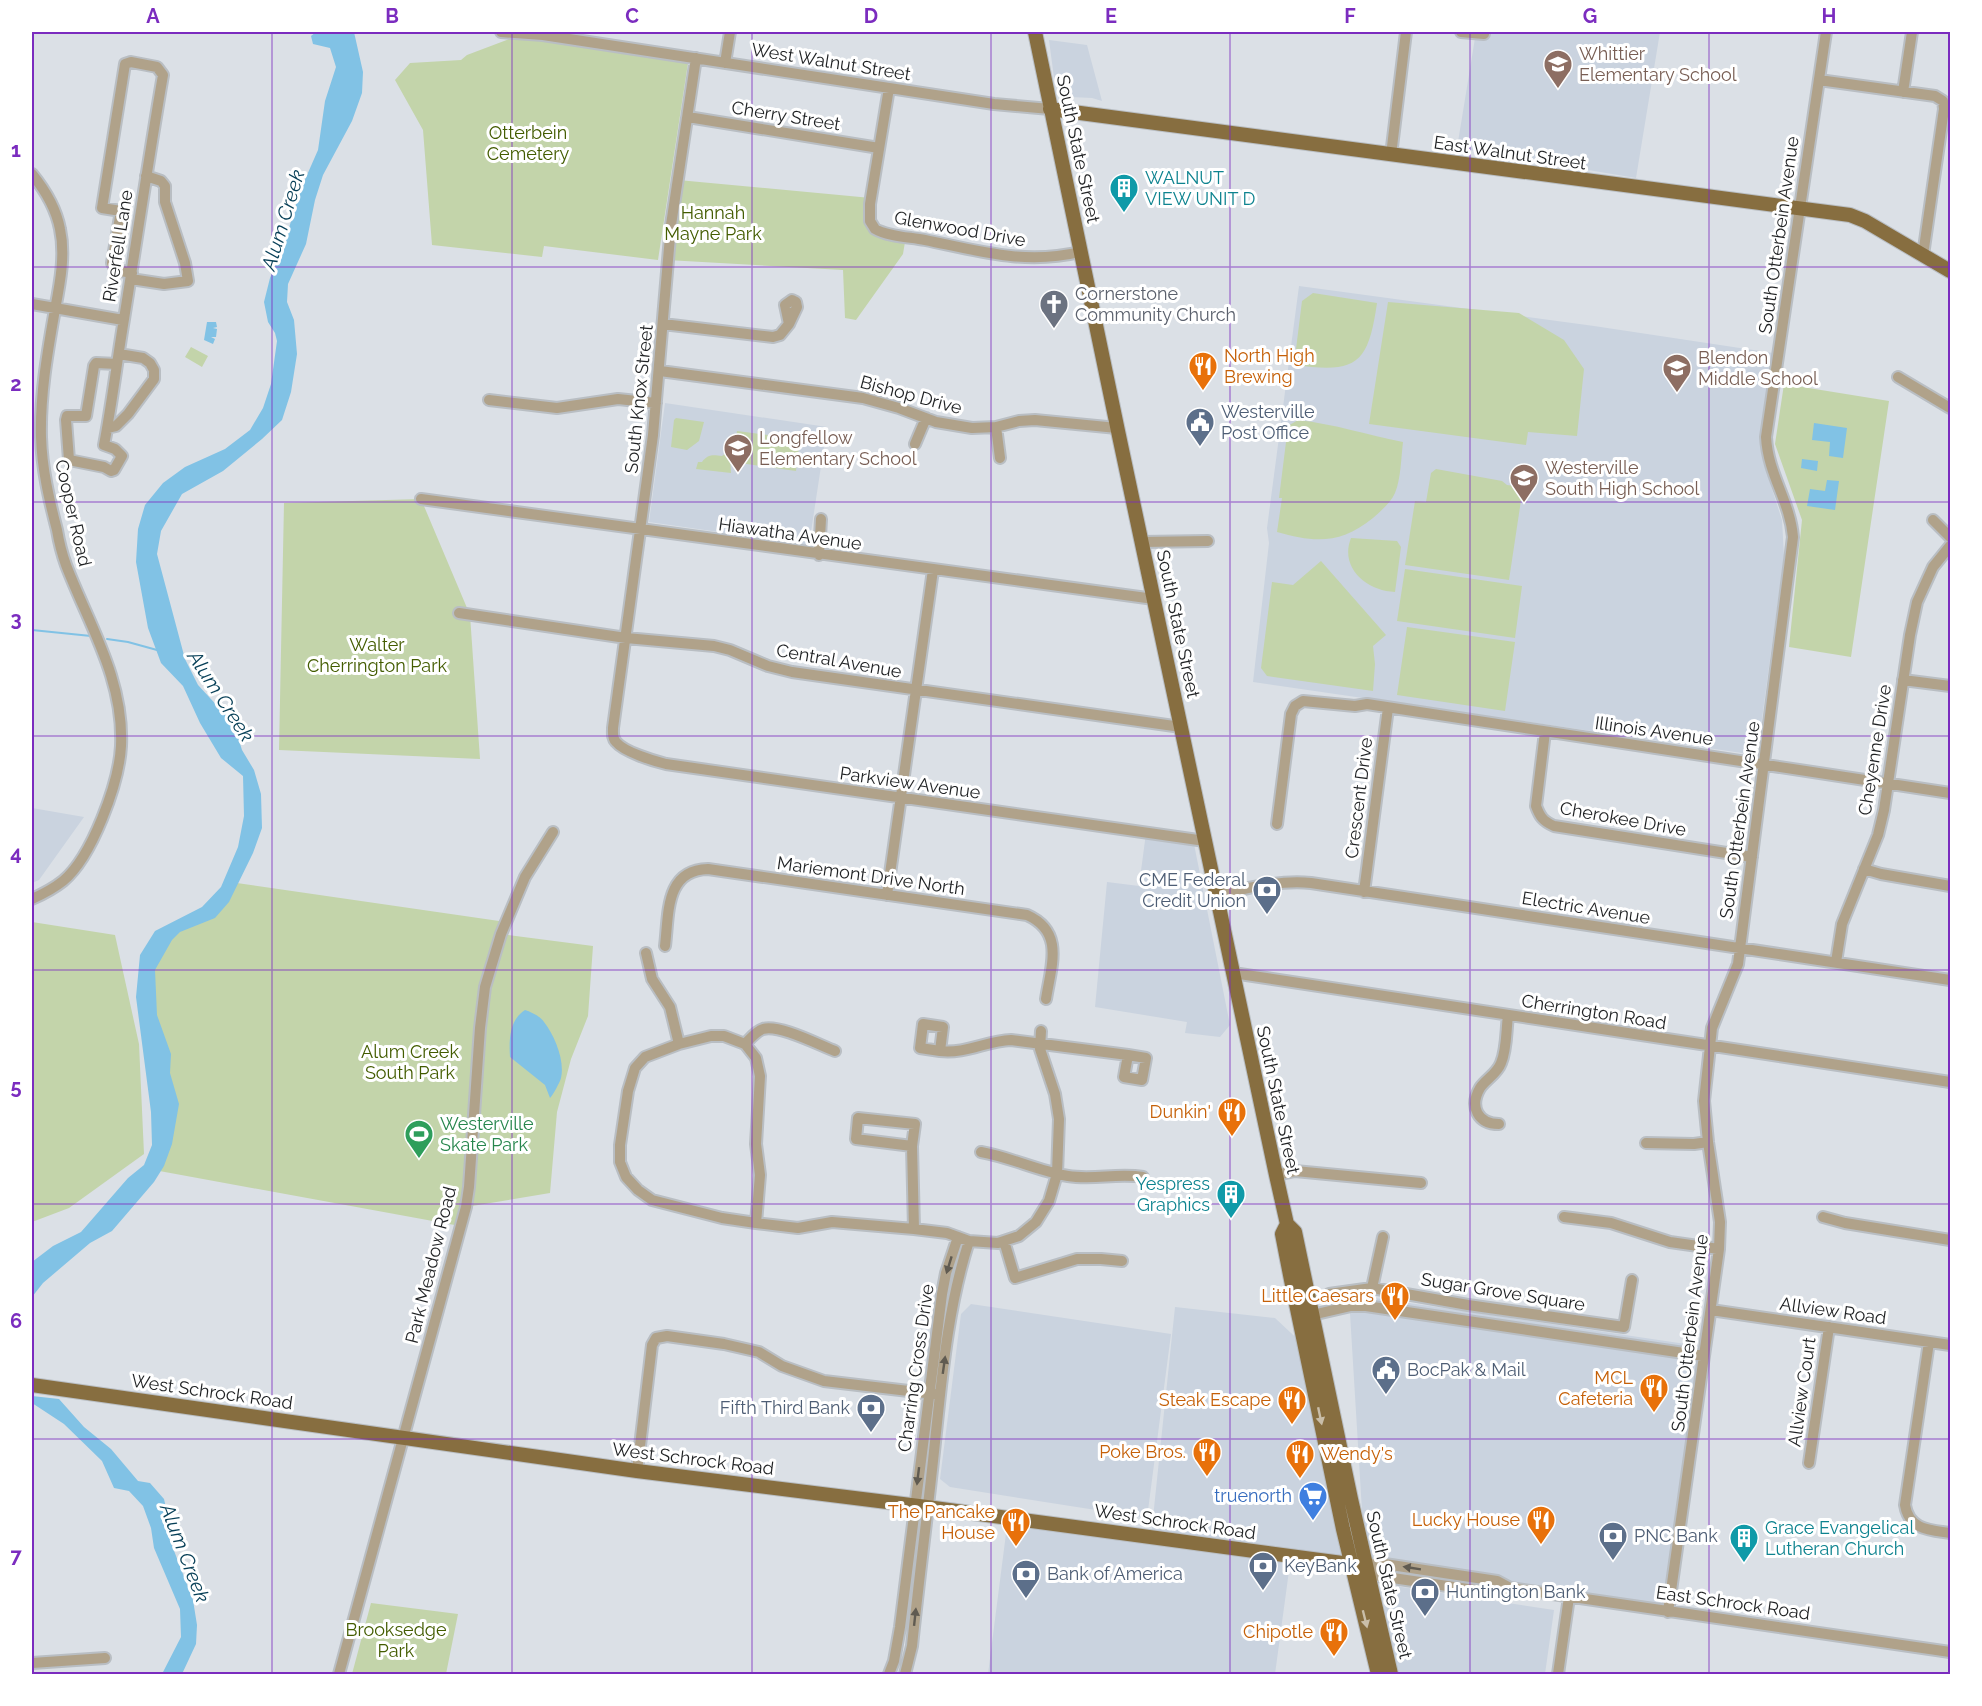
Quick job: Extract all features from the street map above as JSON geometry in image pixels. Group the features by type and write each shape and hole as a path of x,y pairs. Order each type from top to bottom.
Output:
{"main road":[{"name":"South State Street","path":"1035,32 1276,1175 1287,1255 1297,1270 1304,1309 1330,1400 1375,1660 1380,1674"},
{"name":"East Walnut Street","path":"1050,110 1850,215 1864,220 1950,271"},
{"name":"South State Street","path":"1285,1229 1295,1232 1302,1267 1306,1316 1330,1463 1391,1674"},
{"name":"West Schrock Road","path":"32,1385 637,1471 921,1506 1358,1565"}],"street":[{"name":"West Walnut Street","path":"501,32 543,33 994,104 1050,110"},
{"path":"725,63 730,32"},
{"path":"1391,155 1406,32"},
{"path":"1461,32 1484,34"},
{"name":"South Otterbein Avenue","path":"1668,1612 1719,1250 1720,1222 1704,1101 1712,1028 1738,964 1793,537 1789,512 1770,467 1766,437 1826,32"},
{"path":"1903,92 1912,32"},
{"name":"South Knox Street","path":"615,741 612,735 641,530 660,371 671,225 696,58"},
{"name":"Riverfell Lane","path":"118,359 96,363 94,366 86,416 67,416 69,460 114,470 122,456 121,453 104,446 118,359 123,320 131,276 163,75 157,67 131,62 125,64 102,208 121,212 112,263 116,270 131,276"},
{"path":"1819,80 1935,96 1943,101 1944,109 1923,255"},
{"path":"879,148 889,87"},
{"name":"Cherry Street","path":"688,117 879,148"},
{"name":"Glenwood Drive","path":"879,148 870,204 870,221 879,232 1007,257 1035,259 1062,257 1080,252"},
{"name":"Cooper Road","path":"32,174 45,191 61,231 61,273 42,396 41,436 45,482 65,562 101,644 112,676 118,702 121,748 112,789 89,848 64,880 49,891 32,899"},
{"path":"131,276 164,284 188,281 185,263 165,202 165,186 161,181 146,176"},
{"path":"32,304 123,320"},
{"path":"663,324 773,337 780,335 789,324"},
{"path":"107,428 116,426 128,414 154,379 154,370 143,358 118,359"},
{"name":"Bishop Drive","path":"660,371 864,398 954,426 996,427 1019,421 1035,420 1117,428"},
{"path":"1898,377 1950,408"},
{"path":"489,400 558,408 618,399 656,403"},
{"path":"915,444 926,418"},
{"path":"996,427 1000,458"},
{"name":"Hiawatha Avenue","path":"421,499 1154,599"},
{"path":"819,555 821,519"},
{"path":"1933,520 1950,537"},
{"path":"1142,542 1208,541"},
{"name":"Cheyenne Drive","path":"1836,962 1842,924 1878,835 1917,602 1933,567 1950,546"},
{"path":"887,895 933,570"},
{"name":"Central Avenue","path":"459,613 626,638 714,646 730,650 768,666 792,672 1181,727"},
{"path":"1903,680 1950,686"},
{"name":"Illinois Avenue","path":"1277,825 1292,714 1295,706 1305,701 1388,708 1950,793"},
{"name":"Crescent Drive","path":"1364,892 1388,708"},
{"name":"Cherokee Drive","path":"1545,732 1536,806 1545,822 1554,826 1752,857"},
{"name":"Parkview Avenue","path":"615,741 642,756 666,764 1205,841"},
{"name":"Park Meadow Road","path":"339,1674 466,1207 485,987 501,934 525,877 553,832"},
{"name":"Mariemont Drive North","path":"665,946 672,897 679,881 687,873 708,869 1027,915 1038,920 1046,928 1052,940 1053,953 1046,999"},
{"path":"1864,869 1950,886"},
{"name":"Electric Avenue","path":"1216,895 1294,882 1950,980"},
{"path":"646,953 652,979 670,1007 679,1044"},
{"name":"Cherrington Road","path":"1233,973 1950,1082"},
{"path":"1499,1124 1490,1124 1482,1120 1476,1112 1476,1104 1480,1087 1494,1074 1502,1061 1508,1016"},
{"path":"745,1044 758,1031 768,1028 793,1033 835,1051"},
{"path":"756,1223 760,1175 756,1144 760,1076 756,1058 745,1044 724,1036 711,1036 679,1044 645,1057 635,1068 628,1091 620,1145 620,1162 626,1177 652,1200 722,1218 756,1223 798,1228 832,1222 947,1233 969,1241 998,1243 1019,1236 1036,1222 1048,1201 1057,1174 1060,1136 1058,1113 1040,1043 1041,1031"},
{"path":"940,1051 953,1053 976,1049 999,1041 1040,1043 1128,1055"},
{"path":"912,1146 856,1139 858,1118 915,1124 912,1146 914,1229"},
{"path":"1646,1143 1708,1142"},
{"path":"981,1152 1057,1174 1091,1178 1118,1174 1143,1177"},
{"path":"1276,1175 1295,1171 1421,1183"},
{"path":"1564,1217 1611,1223 1650,1237 1719,1250"},
{"path":"1823,1217 1845,1223 1950,1240"},
{"name":"Charring Cross Drive","path":"921,1506 935,1394 946,1273 958,1237"},
{"path":"1372,1288 1383,1237"},
{"name":"Charring Cross Drive","path":"935,1394 958,1276 969,1241"},
{"path":"1004,1241 1015,1278 1077,1259 1122,1261"},
{"name":"Sugar Grove Square","path":"1329,1294 1372,1288 1468,1305 1624,1327 1632,1280"},
{"path":"1306,1316 1351,1306 1366,1306 1704,1356"},
{"name":"Allview Road","path":"1711,1310 1950,1345"},
{"name":"Allview Court","path":"1809,1463 1829,1327"},
{"path":"637,1471 652,1345 656,1338 667,1336 724,1344 759,1352 782,1366 824,1382 935,1394"},
{"path":"1929,1342 1905,1505 1910,1520 1921,1528 1950,1533"},
{"path":"889,1674 894,1661 921,1506"},
{"path":"905,1674 912,1646 921,1506"},
{"name":"East Schrock Road","path":"1358,1565 1382,1576 1495,1593 1510,1588 1950,1652"},
{"path":"1558,1674 1569,1597"},
{"path":"32,1663 105,1658"}],"shaded area":[{"name":"Whittier Elementary School","path":"1476,32 1660,32 1636,178 1457,148"},
{"path":"1049,40 1087,45 1102,101 1071,97 1055,85"},
{"name":"Westerville South High School","path":"1299,286 1773,353 1761,446 1763,461 1782,520 1784,556 1758,748 1749,754 1253,682 1269,543 1267,528"},
{"name":"Longfellow Elementary School","path":"665,403 827,427 809,545 649,522"},
{"path":"32,808 84,817 39,880 32,883"},
{"path":"1146,833 1193,839 1230,1025 1220,1037 1185,1033 1187,1022 1095,1007 1107,882 1139,886"},
{"path":"1355,1295 1706,1347 1668,1612 1291,1556 1275,1674 988,1674 1008,1518 1151,1537 1175,1307 1275,1318 1322,1362 1365,1560 1349,1297"},
{"path":"971,1304 1171,1334 1147,1518 950,1487 940,1479 961,1314"},
{"path":"1395,1586 1554,1610 1545,1674 1397,1674 1388,1640 1383,1597"}],"green space":[{"name":"Otterbein Cemetery","path":"517,36 688,63 658,260 544,246 542,257 432,245 423,130 395,80 410,63 461,60 467,55"},
{"name":"Hannah Mayne Park","path":"678,180 871,198 872,226 906,236 903,254 856,320 845,318 843,270 667,260"},
{"path":"1313,293 1377,303 1369,340 1355,361 1345,366 1332,368 1294,365 1302,301"},
{"path":"1388,302 1519,313 1564,340 1584,369 1577,436 1528,432 1526,445 1369,424"},
{"path":"191,347 208,356 202,367 185,357"},
{"path":"1784,384 1889,401 1851,657 1789,647 1802,520 1775,444"},
{"path":"676,418 704,422 699,441 687,450 671,447"},
{"path":"1298,420 1403,442 1395,493 1386,506 1373,518 1350,533 1339,537 1316,539 1277,532 1288,426"},
{"path":"737,431 800,439 796,471 733,462"},
{"path":"726,453 730,455 731,473 696,469 698,462 702,462 709,456 722,456"},
{"path":"1436,469 1523,487 1509,580 1405,565 1415,501 1426,502 1431,473"},
{"name":"Walter Cherrington Park","path":"421,499 470,615 480,759 279,750 284,503"},
{"path":"1351,538 1397,541 1401,547 1395,592 1375,587 1358,576 1349,559 1348,549"},
{"path":"1321,561 1386,635 1373,646 1375,664 1373,691 1267,676 1261,668 1272,582 1293,585"},
{"path":"1405,569 1522,586 1515,638 1397,621"},
{"path":"1407,627 1515,642 1505,711 1397,695"},
{"name":"Alum Creek South Park","path":"230,882 506,922 501,934 593,946 588,1016 571,1059 557,1112 550,1193 466,1207 460,1226 154,1170 148,966 167,931 209,910"},
{"path":"32,922 115,935 139,1044 144,1154 69,1208 32,1222"},
{"name":"Brooksedge Park","path":"371,1603 458,1614 446,1674 352,1674"}],"water":[{"path":"316,32 354,32 363,72 362,93 352,121 323,175 306,244 288,284 287,302 294,320 297,354 291,392 282,420 262,439 223,471 182,494 161,531 157,554 185,659 198,685 234,724 242,750 254,770 261,794 262,828 253,853 229,902 215,918 180,932 172,940 155,970 157,1015 171,1054 170,1073 179,1104 172,1144 164,1166 154,1182 112,1231 90,1243 43,1283 32,1297 32,1262 53,1246 81,1232 128,1178 144,1165 152,1145 151,1112 136,997 140,955 155,931 202,907 221,887 238,847 244,816 243,776 221,758 200,723 183,686 161,663 148,628 136,562 138,529 145,505 163,483 185,467 225,449 250,430 263,408 271,384 277,341 268,322 264,302 300,191 318,150 325,101 336,67 330,48 313,44 311,36"},
{"path":"207,322 216,322 217,327 213,328 217,329 216,337 211,337 215,339 213,344 204,340"},
{"path":"1814,423 1847,428 1843,458 1829,456 1830,442 1812,440"},
{"path":"1802,459 1818,461 1817,471 1801,468"},
{"path":"1827,480 1839,481 1835,510 1807,506 1810,489 1825,491"},
{"path":"525,1010 542,1020 552,1034 558,1049 562,1064 561,1078 550,1098 545,1085 510,1057 513,1025"},
{"path":"32,1396 59,1399 84,1427 111,1449 138,1481 150,1483 164,1499 167,1512 166,1530 193,1600 197,1625 196,1644 182,1674 162,1674 181,1637 180,1609 154,1548 151,1528 143,1506 129,1491 114,1488 102,1461 64,1424 32,1403"}],"waterway":[{"path":"32,630 91,636"},
{"path":"107,639 157,650"}],"place":[{"name":"Whittier Elementary School","path":"1558,90"},
{"name":"WALNUT VIEW UNIT D","path":"1124,214"},
{"name":"Cornerstone Community Church","path":"1054,330"},
{"name":"North High Brewing","path":"1203,392"},
{"name":"Blendon Middle School","path":"1677,394"},
{"name":"Westerville Post Office","path":"1200,448"},
{"name":"Longfellow Elementary School","path":"738,474"},
{"name":"Westerville South High School","path":"1524,504"},
{"name":"CME Federal Credit Union","path":"1267,916"},
{"name":"Dunkin'","path":"1232,1138"},
{"name":"Westerville Skate Park","path":"419,1160"},
{"name":"Yespress Graphics","path":"1231,1220"},
{"name":"Little Caesars","path":"1395,1322"},
{"name":"BocPak & Mail","path":"1386,1396"},
{"name":"MCL Cafeteria","path":"1654,1414"},
{"name":"Steak Escape","path":"1292,1426"},
{"name":"Fifth Third Bank","path":"871,1434"},
{"name":"Poke Bros.","path":"1207,1478"},
{"name":"Wendy's","path":"1300,1480"},
{"name":"truenorth","path":"1313,1522"},
{"name":"Lucky House","path":"1541,1546"},
{"name":"The Pancake House","path":"1016,1548"},
{"name":"PNC Bank","path":"1613,1562"},
{"name":"Grace Evangelical Lutheran Church","path":"1744,1564"},
{"name":"KeyBank","path":"1263,1592"},
{"name":"Bank of America","path":"1026,1600"},
{"name":"Huntington Bank","path":"1425,1618"},
{"name":"Chipotle","path":"1334,1658"}],"water label":[{"name":"Alum Creek","path":"283,220"},
{"name":"Alum Creek","path":"221,696"},
{"name":"Alum Creek","path":"185,1553"}]}
